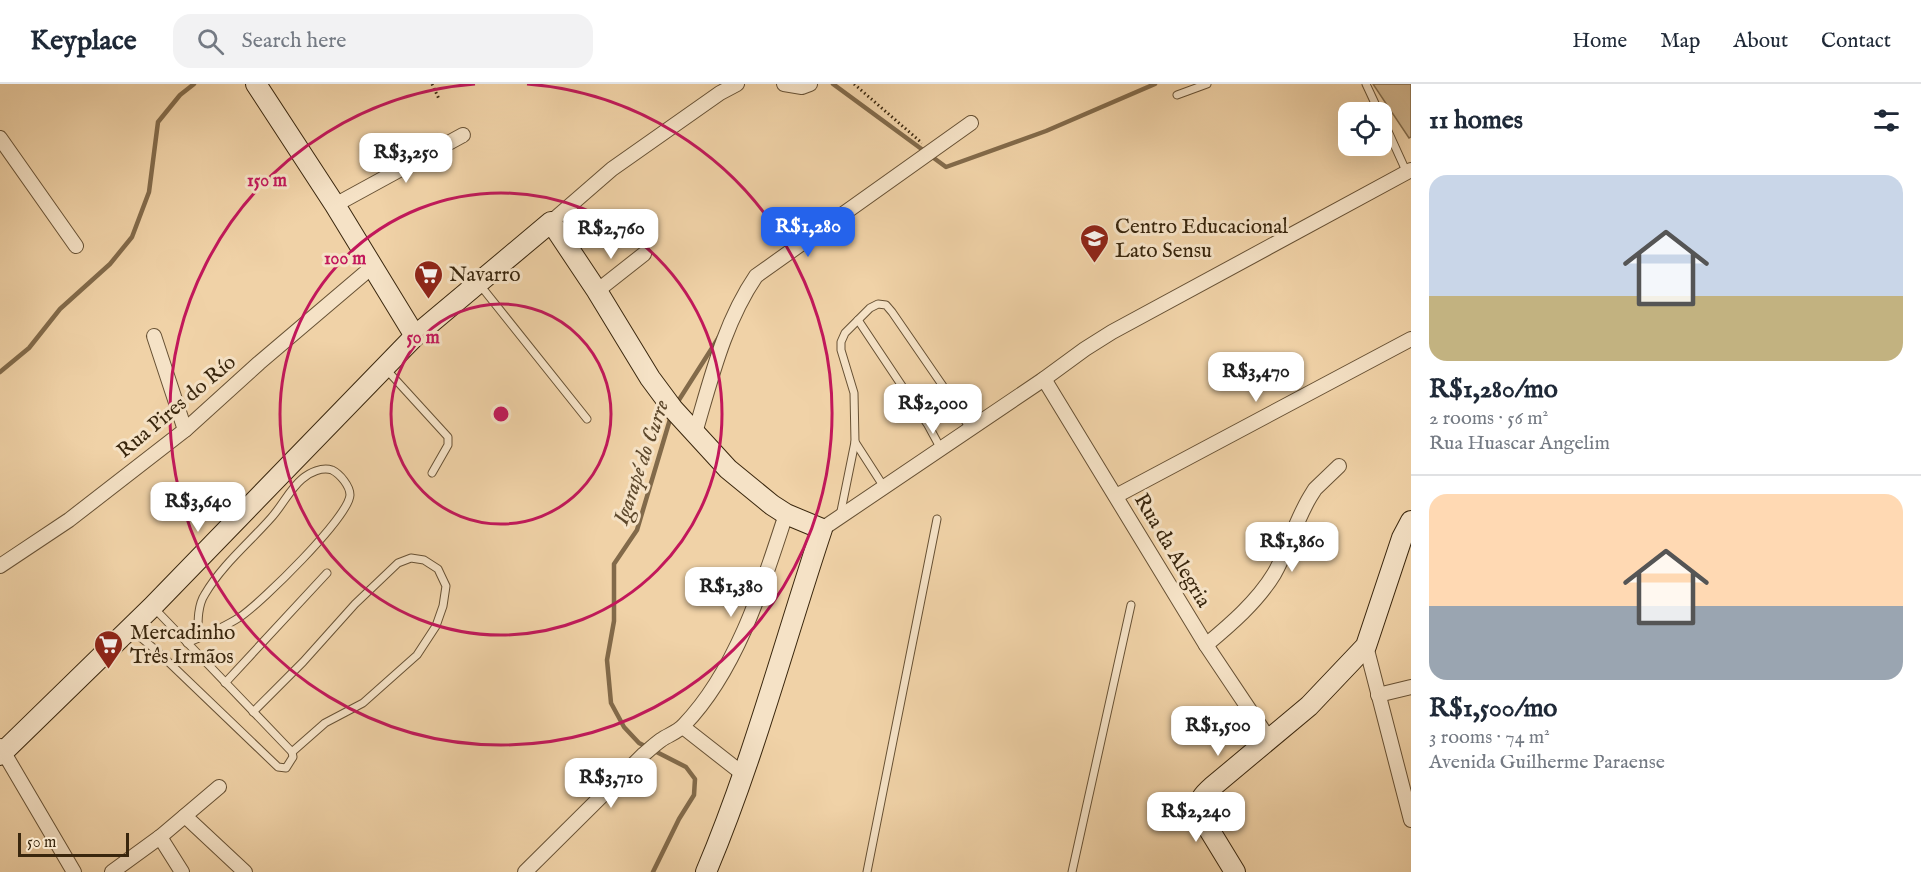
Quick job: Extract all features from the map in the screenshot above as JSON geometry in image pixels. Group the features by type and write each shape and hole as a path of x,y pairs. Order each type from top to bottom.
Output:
{"street":[{"path":"256,84 335,205 415,336"},
{"path":"74,872 1,751 153,607 415,336 612,169 720,93 737,84"},
{"path":"784,84 802,87 810,84"},
{"path":"695,433 723,339 747,289 756,276 971,123"},
{"path":"335,205 463,135"},
{"path":"0,138 76,246"},
{"path":"705,872 758,733 822,529 1044,380 1085,348 1409,172"},
{"path":"551,222 597,291 650,378 673,409 728,470 786,514 822,529"},
{"path":"597,291 644,254"},
{"name":"Rua Pires do Río","path":"0,566 69,520 186,430 258,363 372,267"},
{"path":"154,336 186,430"},
{"path":"1116,496 1411,339"},
{"name":"Rua da Alegria","path":"1044,380 1206,645 1269,739"},
{"path":"1206,645 1232,622 1268,583 1315,489 1339,466"},
{"path":"525,872 643,755 682,727 708,694 733,656 771,560 786,514"},
{"path":"1235,872 1199,813 1198,803 1212,787 1309,706 1366,646 1402,538 1411,521"},
{"path":"1366,646 1411,820"},
{"path":"1378,695 1411,687"},
{"path":"682,727 743,774"},
{"path":"112,872 159,837 219,787"},
{"path":"185,816 245,872"},
{"path":"159,837 182,872"}],"lane":[{"path":"1177,95 1207,84"},
{"path":"1366,84 1374,102"},
{"path":"1392,138 1409,172"},
{"path":"478,283 586,419"},
{"path":"840,517 855,442 856,401 841,351 841,342 845,333 870,308 878,304 886,305 956,405 970,429"},
{"path":"858,320 928,425 941,449"},
{"path":"385,368 448,437 448,445 432,473"},
{"path":"855,442 884,487"},
{"path":"187,643 198,639 219,630 243,615 281,581 329,530 346,506 350,496 347,485 335,471 321,469 302,479 273,516 222,571 204,595 200,609 198,639"},
{"path":"867,872 937,519"},
{"path":"253,712 303,662 355,604 398,563 411,558 424,560 438,569 446,586 443,606 436,626 417,655 363,703 324,723 292,752"},
{"path":"225,683 327,573"},
{"path":"1072,872 1131,605"},
{"path":"130,629 158,652 278,767 286,768 293,757 292,752 153,607"}],"path":[{"path":"432,84 439,99"},
{"path":"855,84 930,151"}],"shaded area":[{"path":"1373,84 1411,84 1411,137 1409,138 1392,112 1392,102 1385,102"}],"waterway":[{"path":"0,372 29,348 60,309 110,264 132,237 149,192 158,122 180,95 194,84"},
{"path":"833,84 946,167 1046,131 1155,84"},
{"name":"Igarapé do Curre","path":"677,403 719,337"},
{"name":"Igarapé do Curre","path":"653,872 679,819 694,795 695,779 686,767 639,743 624,727 611,703 607,660 614,621 614,564 637,530 671,416"}],"place":[{"name":"Centro Educacional Lato Sensu","path":"1094,264"},
{"name":"Navarro","path":"428,300"},
{"name":"Mercadinho Três Irmãos","path":"109,670"}]}
